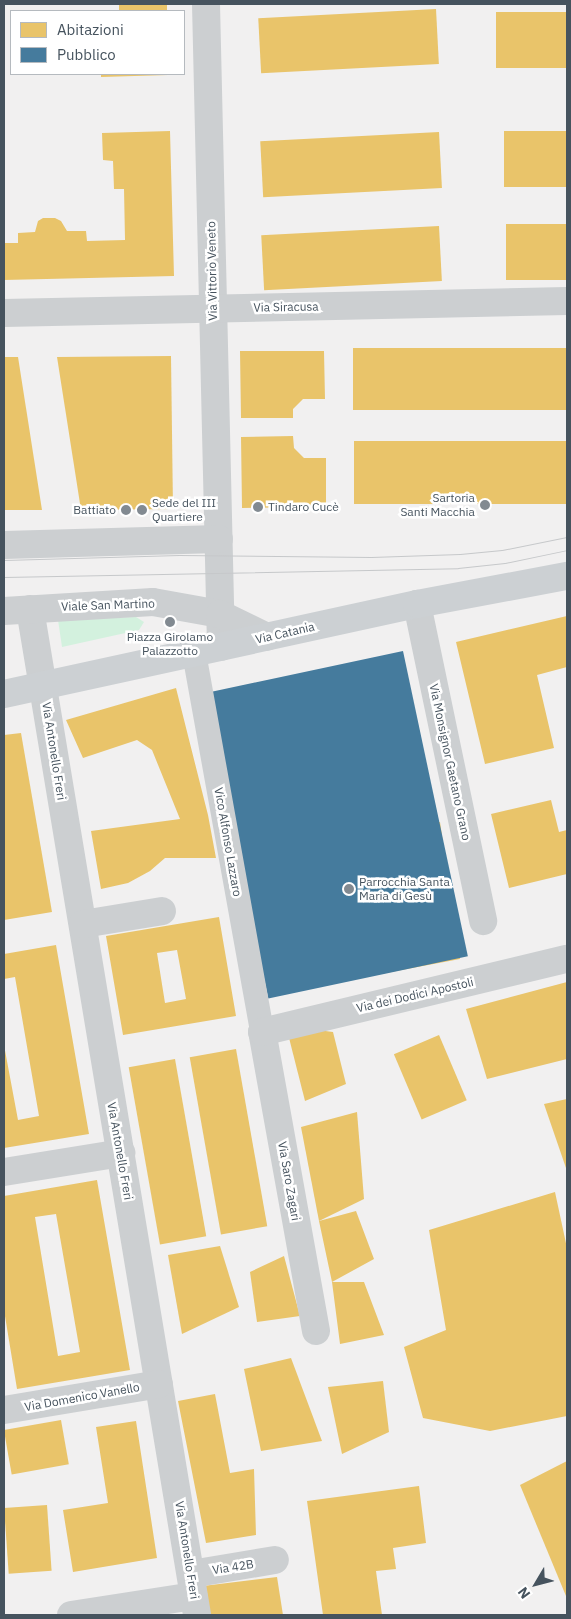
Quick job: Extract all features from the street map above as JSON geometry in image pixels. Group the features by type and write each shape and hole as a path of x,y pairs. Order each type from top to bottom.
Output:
{"main road":[{"name":"Via Catania","path":"4,694 416,604 567,576"}],"street":[{"name":"Via Vittorio Veneto","path":"206,4 221,647"},
{"name":"Via Siracusa","path":"4,313 567,301"},
{"path":"4,544 219,539"},
{"name":"Viale San Martino","path":"17,610 153,602 220,614 267,637"},
{"name":"Via Monsignor Gaetano Grano","path":"416,604 483,921"},
{"name":"Via Antonello Freri","path":"17,610 43,686 194,1595"},
{"name":"Vico Alfonso Lazzaro","path":"194,653 262,1032"},
{"path":"83,924 162,911"},
{"name":"Via dei Dodici Apostoli","path":"262,1032 567,959"},
{"name":"Via Saro Zagari","path":"262,1032 316,1331"},
{"path":"4,1172 121,1153"},
{"name":"Via Domenico Vanello","path":"4,1410 159,1384"},
{"name":"Via 42B","path":"71,1615 194,1595 275,1560"}],"green space":[{"path":"136,617 144,622 139,630 62,647 58,620"}],"building: Abitazioni":[{"path":"119,4 167,4 167,10 119,10"},
{"path":"436,9 439,64 261,73 258,18"},
{"path":"496,12 567,12 567,68 496,68"},
{"path":"101,75 168,75 101,77"},
{"path":"170,131 174,276 4,280 4,243 18,243 18,233 35,232 38,221 43,218 55,218 61,221 67,231 86,231 87,241 125,240 124,189 114,189 113,161 103,160 102,133"},
{"path":"504,131 567,131 567,187 504,187"},
{"path":"439,132 442,188 263,197 260,141"},
{"path":"506,224 567,224 567,280 506,280"},
{"path":"439,226 442,281 264,290 261,235"},
{"path":"353,348 567,348 567,410 353,410"},
{"path":"240,351 324,351 325,399 303,399 293,409 293,418 241,418"},
{"path":"171,356 173,509 81,510 57,357"},
{"path":"4,357 18,357 42,510 4,510"},
{"path":"293,436 294,448 304,458 326,458 326,507 242,508 241,437"},
{"path":"354,441 567,441 567,504 354,504"},
{"path":"567,616 567,667 537,675 554,748 485,764 456,642"},
{"name":"Parrocchia Santa Maria di Gesù","path":"400,655 418,735 321,757 345,863 360,860 360,840 440,822 460,959 285,992 271,946 257,882 270,880 238,735 216,739 211,714 337,687 342,712 352,710 342,667"},
{"path":"176,688 208,815 216,858 165,858 150,871 128,883 101,889 91,831 180,819 152,750 137,740 83,758 66,720"},
{"path":"21,733 52,912 4,920 4,735"},
{"path":"551,800 559,832 567,830 567,874 509,888 491,814"},
{"path":"219,917 236,1016 123,1035 106,936","holes":["177,950 186,999 165,1003 157,953"]},
{"path":"56,945 89,1134 4,1148 4,1045 18,1120 39,1116 15,977 4,979 4,954"},
{"path":"567,982 567,1059 487,1079 466,1009"},
{"path":"286,1026 333,1032 346,1084 305,1101"},
{"path":"439,1035 467,1100 422,1120 394,1054"},
{"path":"236,1049 267,1226 221,1234 190,1057"},
{"path":"175,1059 206,1236 160,1244 129,1067"},
{"path":"567,1099 567,1171 544,1104"},
{"path":"357,1112 364,1199 319,1221 301,1127"},
{"path":"97,1180 130,1370 17,1389 4,1310 4,1196","holes":["56,1214 80,1352 58,1356 35,1217"]},
{"path":"555,1192 567,1248 567,1416 490,1431 423,1418 404,1347 446,1330 429,1230"},
{"path":"356,1211 374,1259 332,1282 319,1221"},
{"path":"220,1246 239,1307 182,1334 168,1255"},
{"path":"284,1256 300,1316 257,1322 250,1272"},
{"path":"332,1282 364,1282 384,1335 340,1344"},
{"path":"291,1358 322,1441 261,1451 244,1369"},
{"path":"383,1381 389,1432 342,1454 328,1387"},
{"path":"215,1394 230,1473 254,1469 256,1535 206,1543 178,1401"},
{"path":"61,1420 69,1464 12,1474 4,1430"},
{"path":"136,1421 157,1558 73,1572 63,1510 108,1503 96,1427"},
{"path":"567,1461 567,1596 566,1596 520,1485"},
{"path":"419,1486 426,1543 393,1548 396,1569 376,1571 382,1615 323,1615 307,1501"},
{"path":"47,1505 52,1571 9,1574 4,1508"},
{"path":"277,1577 283,1615 207,1615 203,1586"}],"building: Pubblico":[{"name":"Parrocchia Santa Maria di Gesù","path":"403,651 468,956 268,999 203,693"}],"tram line":[{"path":"4,560 179,555 371,557 460,554 502,550 567,537"},
{"path":"4,577 458,568 505,563 567,550"}],"place":[{"name":"Sartoria Santi Macchia","path":"485,505"},
{"name":"Tindaro Cucè","path":"258,507"},
{"name":"Battiato","path":"126,510"},
{"name":"Sede del III Quartiere","path":"142,510"},
{"name":"Piazza Girolamo Palazzotto","path":"170,622"},
{"name":"Parrocchia Santa Maria di Gesù","path":"349,889"}]}
